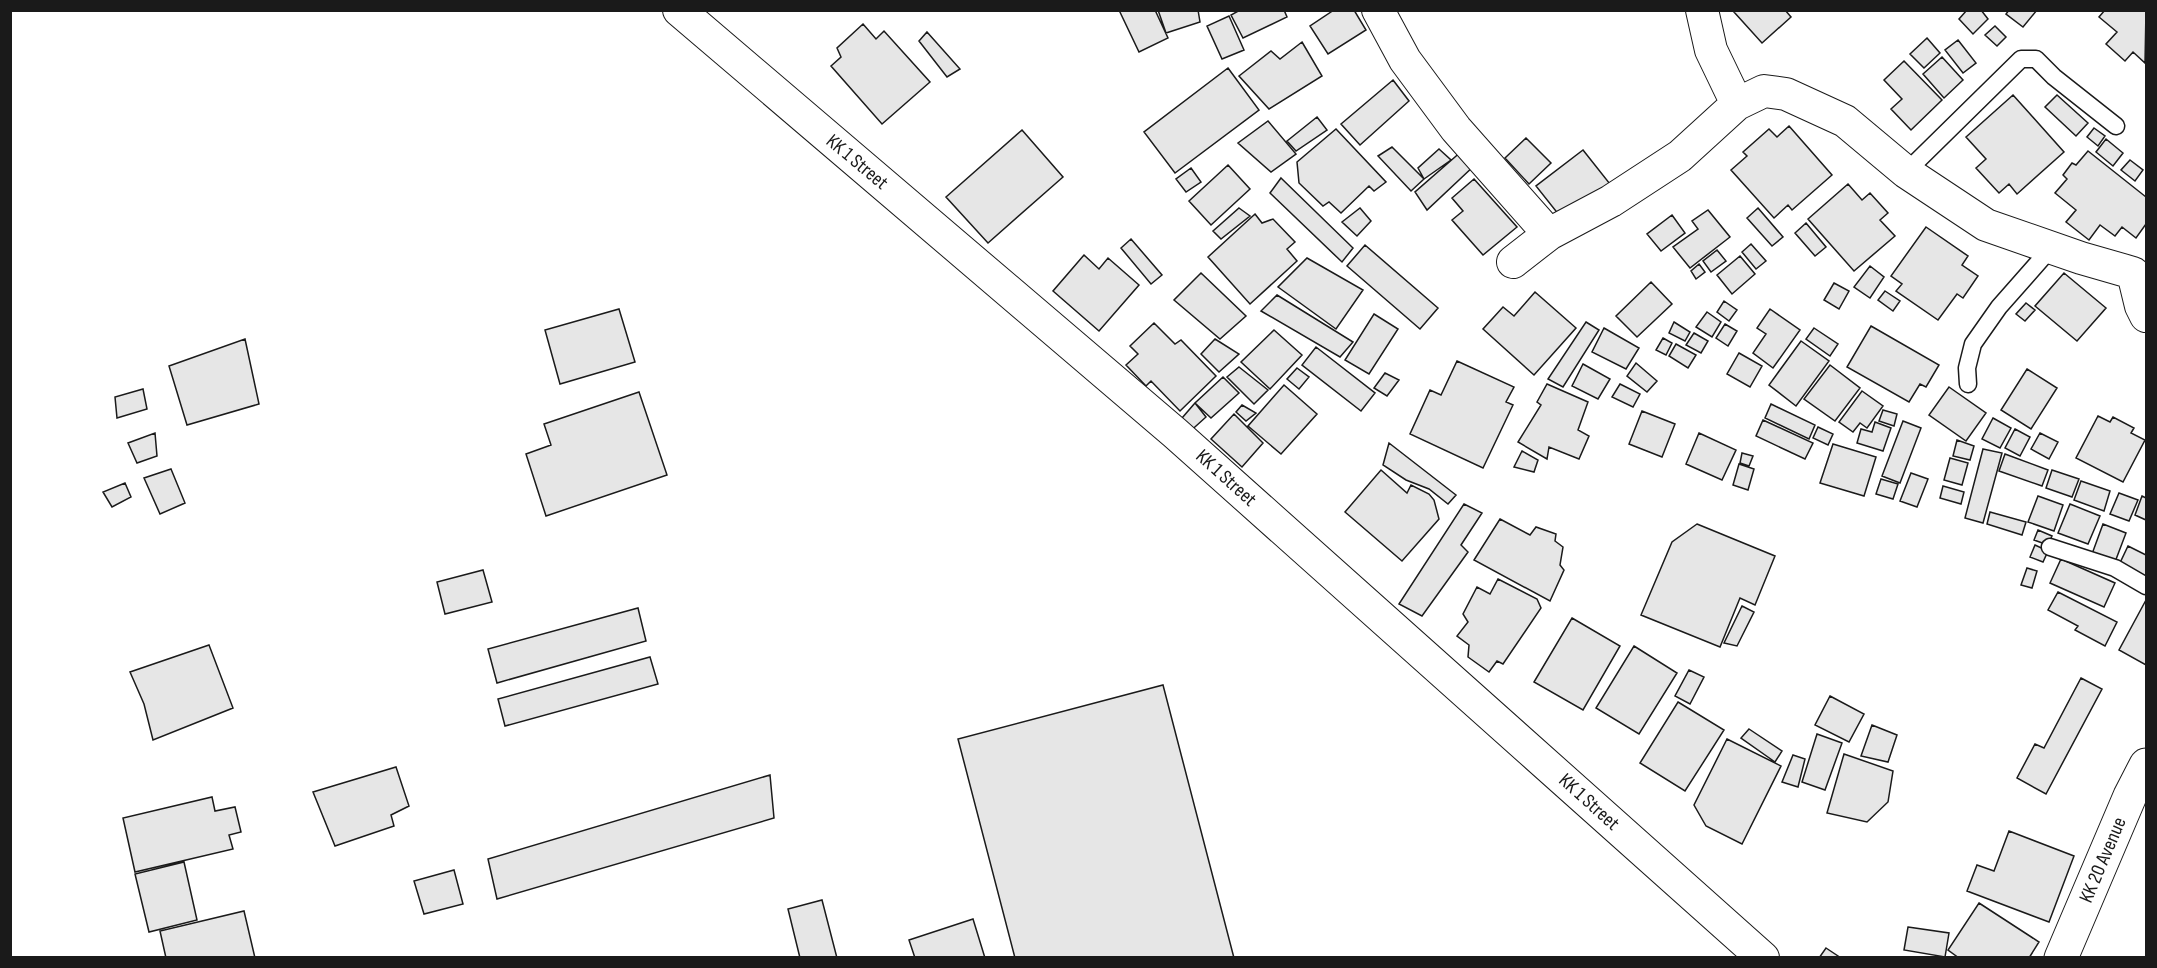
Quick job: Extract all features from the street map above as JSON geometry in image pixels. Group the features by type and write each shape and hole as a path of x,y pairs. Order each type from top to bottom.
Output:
{"main road":[{"name":"KK 20 Avenue","path":"2061,957 2138,799 2146,765"}],"street":[{"name":"KK 1 Street","path":"679,10 1175,433 1763,957"},
{"path":"1378,10 1379,16 1405,60 1456,129 1549,234"},
{"path":"1702,10 1711,50 1737,104"},
{"path":"1513,262 1549,234 1611,201 1680,156 1737,104 1764,91 1786,94 1845,121 1906,172 1986,225 2133,273 2141,306 2146,316"}],"lane":[{"path":"1906,172 2021,59 2036,59 2116,126"},
{"path":"1968,384 1967,369 1973,344 1999,307 2051,248"},
{"path":"2050,547 2115,568 2146,586"}],"building":[{"path":"1119,10 1155,10 1168,38 1139,52"},
{"path":"1158,10 1198,10 1200,22 1166,33"},
{"path":"1240,10 1284,10 1287,17 1243,38 1231,15"},
{"path":"1334,10 1354,10 1366,30 1328,54 1310,26"},
{"path":"1736,10 1785,10 1791,17 1762,43 1734,12"},
{"path":"1967,10 1981,10 1988,19 1973,34 1959,19"},
{"path":"2009,10 2037,10 2023,27 2006,14"},
{"path":"2105,10 2146,10 2145,63 2133,52 2125,61 2106,44 2117,32 2099,17"},
{"path":"1229,16 1244,50 1222,59 1207,26"},
{"path":"863,24 876,39 884,31 930,82 882,124 831,66 841,57 837,48"},
{"path":"1995,26 2006,37 1997,46 1985,35"},
{"path":"927,32 960,69 947,77 919,41"},
{"path":"1927,38 1940,53 1924,68 1910,54"},
{"path":"1958,40 1976,63 1963,73 1945,50"},
{"path":"1302,42 1322,76 1269,109 1239,76 1271,51 1280,59"},
{"path":"1942,57 1963,80 1944,98 1923,74"},
{"path":"1904,61 1942,100 1911,130 1891,109 1902,99 1884,80"},
{"path":"1228,68 1259,110 1175,173 1144,132"},
{"path":"1393,80 1409,101 1360,145 1341,124"},
{"path":"2013,95 2064,152 2017,194 2009,184 1999,193 1976,168 1986,159 1966,137"},
{"path":"2057,95 2088,123 2076,136 2045,107"},
{"path":"1317,117 1327,130 1296,151 1287,141"},
{"path":"1268,121 1296,154 1271,172 1238,143"},
{"path":"1789,126 1832,175 1792,210 1788,205 1774,218 1731,170 1747,156 1743,152 1769,129 1777,137"},
{"path":"2094,128 2105,136 2098,146 2087,137"},
{"path":"1336,129 1386,182 1374,191 1369,186 1341,213 1329,202 1323,206 1299,183 1297,162"},
{"path":"1022,130 1063,177 988,243 946,197"},
{"path":"1526,138 1551,163 1529,184 1505,158"},
{"path":"2106,139 2123,153 2113,166 2096,152"},
{"path":"1392,147 1424,179 1411,191 1378,156"},
{"path":"1439,149 1451,160 1424,179 1418,168"},
{"path":"1463,150 1476,164 1427,210 1415,192"},
{"path":"1583,150 1610,184 1563,220 1536,186"},
{"path":"2088,151 2146,197 2146,224 2136,238 2122,227 2115,236 2100,225 2089,240 2066,222 2076,210 2055,193 2067,179 2063,175 2072,163 2076,165"},
{"path":"2130,160 2143,170 2135,181 2121,170"},
{"path":"1228,165 1250,189 1211,225 1189,201"},
{"path":"1191,168 1201,182 1186,192 1176,179"},
{"path":"1281,178 1353,248 1342,262 1270,193"},
{"path":"1474,179 1517,227 1483,255 1452,220 1463,211 1452,198"},
{"path":"1848,184 1862,200 1870,193 1888,213 1880,220 1895,236 1854,271 1808,219"},
{"path":"1239,208 1250,216 1221,239 1213,231"},
{"path":"1360,208 1371,221 1357,236 1342,222"},
{"path":"1758,208 1783,237 1772,246 1747,218"},
{"path":"1708,210 1730,237 1690,268 1673,247 1698,229 1692,221"},
{"path":"1255,214 1262,223 1273,219 1295,242 1287,249 1297,261 1250,304 1208,257"},
{"path":"1672,215 1685,233 1661,251 1647,234"},
{"path":"1806,223 1826,247 1815,256 1795,233"},
{"path":"1926,227 1968,256 1962,265 1978,276 1963,298 1957,294 1938,320 1896,291 1902,284 1891,276"},
{"path":"1131,239 1162,275 1151,284 1121,248"},
{"path":"1751,244 1766,261 1756,269 1742,252"},
{"path":"1365,245 1438,308 1420,329 1347,266"},
{"path":"1717,250 1726,261 1711,272 1703,261"},
{"path":"1084,255 1099,269 1108,258 1139,285 1099,331 1053,291"},
{"path":"1740,256 1755,274 1732,294 1717,275"},
{"path":"1307,258 1363,290 1336,329 1278,287"},
{"path":"1699,264 1705,272 1696,279 1691,271"},
{"path":"1870,266 1884,277 1870,298 1854,287"},
{"path":"1201,273 1246,316 1220,339 1174,300"},
{"path":"2064,273 2106,308 2077,341 2035,306"},
{"path":"1651,282 1672,304 1637,337 1616,316"},
{"path":"1834,283 1849,291 1839,309 1824,300"},
{"path":"1885,291 1900,301 1893,311 1878,300"},
{"path":"1535,292 1576,328 1534,375 1483,329 1503,307 1514,316"},
{"path":"1277,295 1353,342 1340,357 1261,311"},
{"path":"1724,301 1737,310 1729,321 1717,312"},
{"path":"2026,303 2035,310 2025,321 2016,314"},
{"path":"619,309 635,362 560,384 545,330"},
{"path":"1770,309 1800,330 1773,368 1753,353 1766,334 1757,328"},
{"path":"1707,312 1721,322 1712,337 1696,327"},
{"path":"1374,314 1398,329 1369,374 1345,360"},
{"path":"1586,322 1599,330 1563,387 1548,379"},
{"path":"1674,322 1690,332 1685,341 1669,333"},
{"path":"1154,323 1175,344 1181,340 1216,376 1180,411 1151,381 1146,386 1126,365 1138,354 1130,346"},
{"path":"1725,324 1737,331 1728,346 1716,338"},
{"path":"1871,326 1939,365 1926,387 1920,384 1909,402 1847,367"},
{"path":"1604,328 1639,348 1626,369 1592,352"},
{"path":"1814,328 1838,344 1830,356 1806,339"},
{"path":"1274,330 1302,355 1270,389 1241,362"},
{"path":"1694,333 1708,341 1701,353 1686,345"},
{"path":"1663,338 1672,343 1666,355 1656,350"},
{"path":"245,339 259,404 187,425 169,366"},
{"path":"1215,339 1239,354 1219,372 1201,354"},
{"path":"1801,341 1829,361 1796,406 1769,385"},
{"path":"1676,344 1696,355 1688,368 1669,356"},
{"path":"1316,347 1375,393 1361,411 1302,365"},
{"path":"1739,353 1762,366 1750,387 1727,374"},
{"path":"1457,361 1514,387 1506,402 1513,405 1483,468 1410,434 1430,390 1441,395"},
{"path":"1636,363 1657,381 1647,392 1627,376"},
{"path":"1583,364 1610,379 1598,399 1572,386"},
{"path":"1830,365 1860,388 1835,421 1804,399"},
{"path":"1239,367 1268,390 1254,404 1227,377"},
{"path":"1297,368 1309,377 1299,389 1287,379"},
{"path":"2027,369 2057,388 2031,429 2001,410"},
{"path":"1385,373 1399,380 1387,396 1374,388"},
{"path":"1223,377 1239,393 1211,418 1195,403"},
{"path":"1547,384 1588,402 1578,430 1589,436 1579,459 1549,447 1547,459 1518,442 1541,405 1537,402"},
{"path":"1620,384 1640,394 1633,407 1612,397"},
{"path":"1284,385 1317,414 1281,454 1248,426"},
{"path":"1949,387 1986,413 1966,441 1929,415"},
{"path":"143,389 147,409 117,418 115,397"},
{"path":"1862,391 1883,406 1867,428 1860,423 1853,432 1839,422"},
{"path":"639,392 667,475 546,516 526,454 551,445 544,424"},
{"path":"1195,403 1206,417 1186,435 1176,425"},
{"path":"1771,404 1815,425 1809,439 1765,418"},
{"path":"1242,405 1256,413 1246,421 1236,412"},
{"path":"1883,410 1897,414 1894,426 1879,421"},
{"path":"1642,411 1675,424 1662,457 1629,444"},
{"path":"1234,414 1263,443 1242,467 1211,439"},
{"path":"2098,416 2110,422 2113,417 2134,428 2131,433 2145,440 2123,482 2076,458"},
{"path":"1993,418 2011,428 2000,448 1982,439"},
{"path":"1763,420 1813,443 1805,459 1756,436"},
{"path":"1903,421 1921,428 1900,483 1882,476"},
{"path":"1875,422 1891,428 1883,451 1857,443 1861,429 1872,432"},
{"path":"1818,427 1833,434 1828,445 1813,438"},
{"path":"2015,429 2030,437 2020,456 2005,448"},
{"path":"155,433 157,456 137,463 128,443"},
{"path":"1699,433 1736,450 1722,480 1686,464"},
{"path":"2040,433 2058,442 2049,459 2031,449"},
{"path":"1957,440 1974,446 1970,460 1953,456"},
{"path":"1389,443 1456,495 1448,504 1429,489 1406,480 1383,465"},
{"path":"1833,444 1876,457 1864,496 1820,483"},
{"path":"1983,449 2002,453 1983,523 1965,518"},
{"path":"1522,451 1538,460 1534,472 1514,467"},
{"path":"1742,453 1753,456 1749,466 1740,463"},
{"path":"2005,454 2048,470 2042,486 1999,471"},
{"path":"1950,458 1968,463 1962,485 1944,480"},
{"path":"1739,464 1754,469 1748,490 1733,485"},
{"path":"171,469 185,503 160,514 144,478"},
{"path":"1381,470 1407,493 1411,485 1429,494 1434,500 1439,519 1402,561 1345,512"},
{"path":"2052,470 2079,479 2072,497 2046,488"},
{"path":"1911,473 1928,479 1917,507 1900,501"},
{"path":"1881,479 1898,484 1893,499 1876,494"},
{"path":"2081,481 2110,491 2104,511 2074,500"},
{"path":"125,483 131,497 112,507 103,492"},
{"path":"1943,486 1964,492 1961,504 1940,498"},
{"path":"2119,493 2138,500 2129,521 2110,514"},
{"path":"2038,496 2063,505 2054,531 2028,522"},
{"path":"2142,496 2146,498 2146,520 2135,515"},
{"path":"1464,504 1482,513 1461,545 1468,552 1422,616 1399,604"},
{"path":"2070,504 2100,516 2088,544 2058,533"},
{"path":"1990,512 2026,522 2022,535 1987,524"},
{"path":"1500,519 1530,535 1536,527 1556,534 1555,541 1563,547 1560,565 1564,570 1550,601 1474,560"},
{"path":"1697,524 1775,556 1755,605 1740,598 1720,647 1641,615 1672,542"},
{"path":"2103,524 2126,533 2115,562 2092,554"},
{"path":"2038,530 2052,536 2048,545 2034,540"},
{"path":"2035,545 2048,551 2043,562 2030,557"},
{"path":"2128,546 2146,555 2146,577 2119,565"},
{"path":"2061,559 2115,583 2104,607 2050,583"},
{"path":"2027,568 2037,571 2032,588 2021,585"},
{"path":"483,570 492,602 445,614 437,582"},
{"path":"1498,579 1537,599 1541,608 1503,664 1497,661 1489,672 1468,657 1469,645 1457,636 1468,622 1463,614 1477,587 1490,594"},
{"path":"2058,592 2117,622 2105,646 2075,630 2078,626 2048,610"},
{"path":"2146,600 2146,665 2119,650"},
{"path":"1742,606 1754,612 1737,646 1724,643"},
{"path":"638,608 646,641 497,683 488,649"},
{"path":"1572,618 1620,646 1583,710 1534,682"},
{"path":"209,645 233,708 153,740 144,704 130,672"},
{"path":"1634,646 1677,673 1639,734 1596,708"},
{"path":"650,657 658,684 505,726 498,699"},
{"path":"1689,670 1704,677 1690,704 1675,696"},
{"path":"2081,678 2102,689 2046,794 2017,778 2035,744 2044,748"},
{"path":"1163,685 1234,958 1015,958 958,739"},
{"path":"1830,696 1864,714 1849,742 1815,725"},
{"path":"1678,702 1724,730 1685,791 1640,763"},
{"path":"1872,725 1897,735 1888,762 1861,756"},
{"path":"1749,729 1782,751 1775,762 1741,738"},
{"path":"1817,734 1842,743 1825,790 1802,782"},
{"path":"1727,739 1781,766 1742,844 1706,826 1694,805"},
{"path":"1844,754 1893,771 1888,802 1867,822 1827,813"},
{"path":"1793,755 1805,759 1798,787 1782,782"},
{"path":"396,767 409,806 391,815 394,826 335,846 313,792"},
{"path":"770,775 774,818 497,899 488,859"},
{"path":"212,797 215,811 235,807 241,832 229,835 233,849 135,872 123,818"},
{"path":"2009,831 2074,856 2049,922 1967,891 1977,865 1994,871"},
{"path":"184,862 197,920 149,932 135,874"},
{"path":"454,870 463,904 424,914 414,881"},
{"path":"822,900 837,958 800,958 788,909"},
{"path":"1979,903 2039,942 2029,958 1959,958 1948,950"},
{"path":"244,911 255,958 166,958 160,931"},
{"path":"973,919 985,958 915,958 909,940"},
{"path":"1908,927 1949,933 1945,957 1904,950"},
{"path":"1826,948 1841,958 1819,958"}]}
